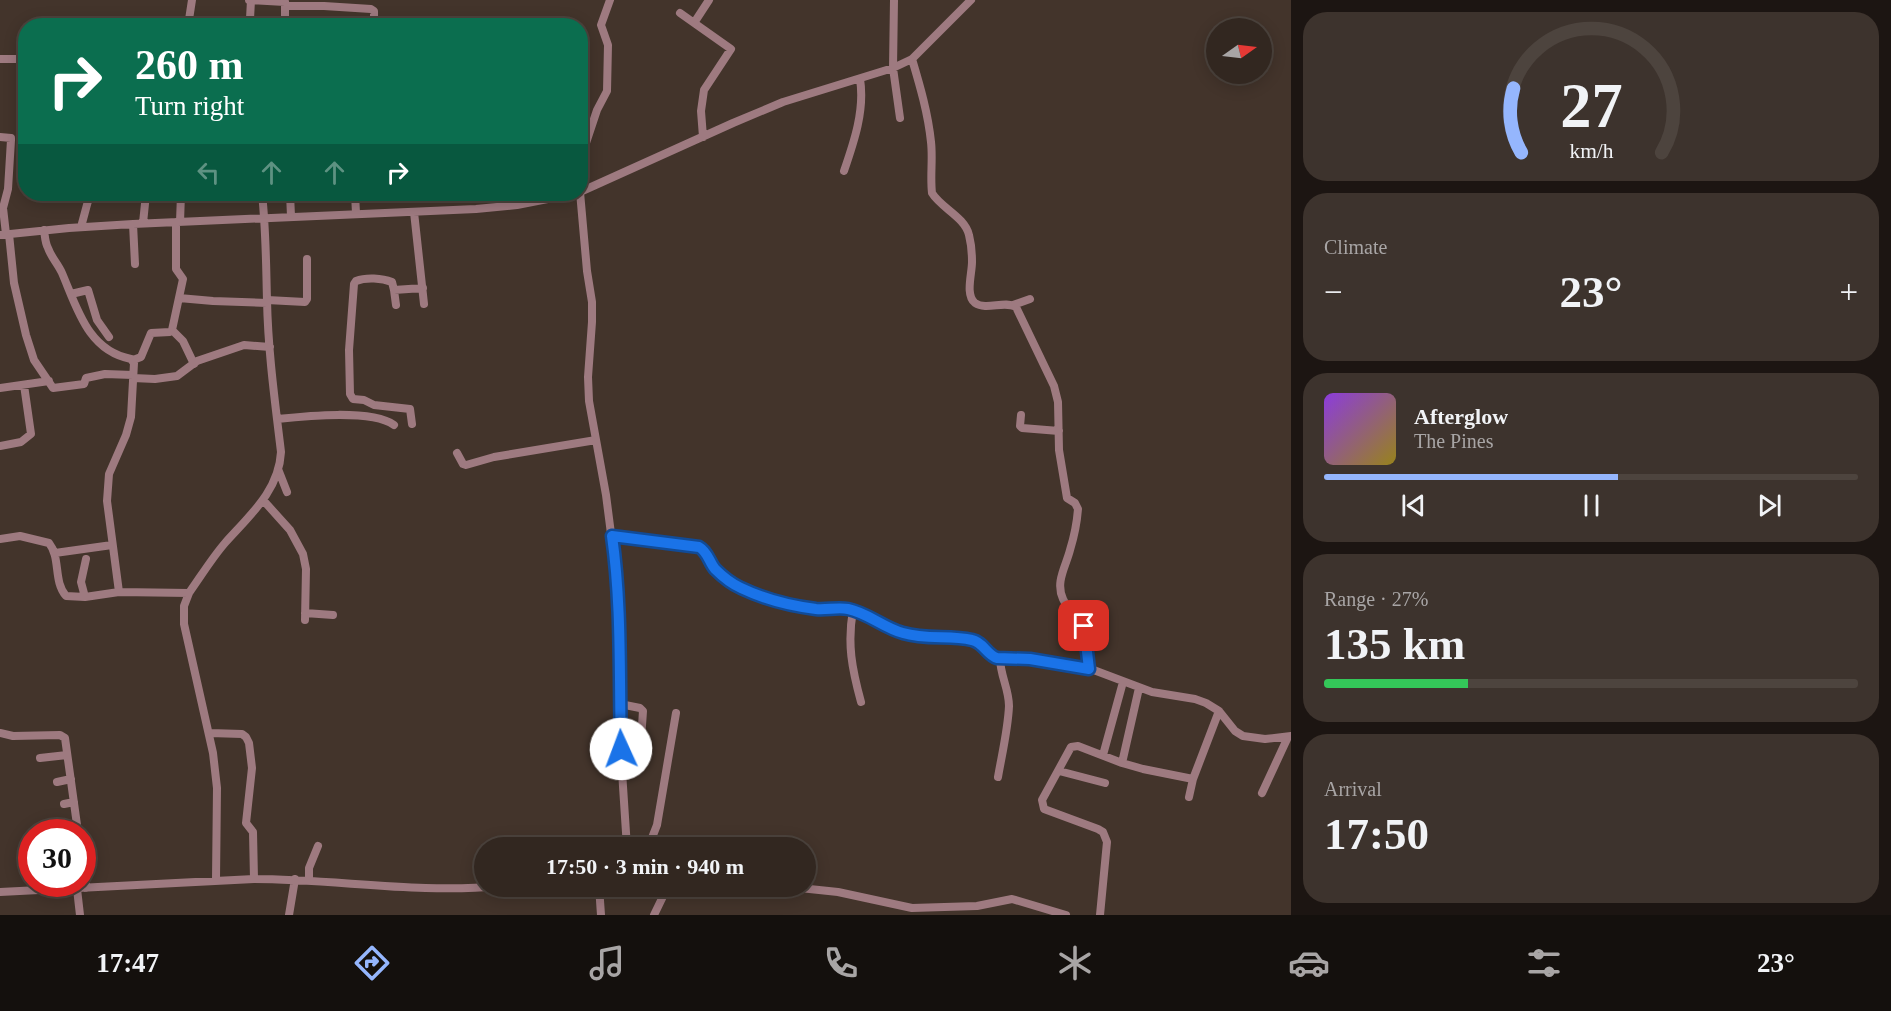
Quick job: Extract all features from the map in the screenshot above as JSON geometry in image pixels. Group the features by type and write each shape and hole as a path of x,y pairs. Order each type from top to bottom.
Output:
{"street":[{"path":"189,18 192,0"},
{"path":"250,18 250,0 371,9 374,11 374,18"},
{"path":"588,136 597,110 607,91 608,45 601,26 610,0"},
{"path":"894,0 893,68 900,118"},
{"path":"588,188 783,102 860,79 912,59 971,0"},
{"path":"694,23 707,1"},
{"path":"285,2 285,18"},
{"path":"680,13 731,49 704,90 701,111 703,137"},
{"path":"0,59 18,59"},
{"path":"912,59 929,124 932,193 968,231 972,263 970,290 973,300 985,306 1013,305 1030,299"},
{"path":"844,171 859,119 860,79"},
{"path":"0,137 12,140 8,189 3,208 5,235 14,283 33,360 53,388 84,384 86,378 94,375 160,379 177,376 197,361 244,345 270,347"},
{"path":"81,227 88,201"},
{"path":"143,223 145,201"},
{"path":"172,330 183,279 176,269 180,201"},
{"path":"216,879 217,788 210,733 184,624 184,606 189,593 213,558 243,526 263,500 279,469 281,452 270,347 263,201"},
{"path":"290,201 291,216"},
{"path":"355,201 356,213"},
{"path":"5,235 143,223 414,212 517,205 537,201"},
{"path":"581,201 586,270 592,302 588,377 618,588 622,771 626,837"},
{"path":"414,212 424,304"},
{"path":"133,224 135,264"},
{"path":"44,230 48,248 79,313 86,326 107,350 118,357 133,360 141,357 151,333 172,330"},
{"path":"179,298 213,301 304,302 307,299 307,259"},
{"path":"396,305 392,282 362,279 354,284 349,350 350,394 353,399 364,400 370,404 410,409 412,424"},
{"path":"394,290 423,288"},
{"path":"71,294 88,290 100,326 109,337"},
{"path":"1013,305 1018,310 1054,386 1058,402 1059,450 1065,493 1078,509 1060,587 1063,601 1083,624 1089,669"},
{"path":"79,313 95,310"},
{"path":"172,330 183,341 194,364"},
{"path":"119,592 112,545 108,486 111,469 129,427 133,360"},
{"path":"0,388 49,381"},
{"path":"0,446 21,442 31,434 24,385"},
{"path":"1021,415 1020,426 1022,428 1059,430"},
{"path":"277,419 364,416 381,418 394,426"},
{"path":"457,453 466,465 494,457 596,440"},
{"path":"279,469 287,492"},
{"path":"263,500 290,530 303,554 306,569 305,617 333,615"},
{"path":"0,539 20,536 49,543 55,553 61,591 66,596 85,597 119,592 189,593"},
{"path":"612,536 702,549 715,569 739,587 759,596 815,609 853,610 903,633 937,639 975,641 992,656 1000,658 1030,659 1089,669 1152,692 1195,699 1219,711 1235,731 1243,736 1265,739 1290,736"},
{"path":"55,553 112,545"},
{"path":"85,597 81,582 86,559"},
{"path":"853,610 850,637 852,669 861,702"},
{"path":"998,777 1009,706 1007,690 1001,675 1000,658"},
{"path":"1103,755 1123,682"},
{"path":"1122,763 1139,688"},
{"path":"620,704 640,708 643,711 639,769"},
{"path":"1189,797 1193,779 1219,711"},
{"path":"652,837 657,825 676,713"},
{"path":"0,733 13,736 63,735 76,819"},
{"path":"210,733 242,734 249,743 252,768 246,823 253,832 254,879"},
{"path":"1262,793 1290,736"},
{"path":"1100,915 1107,842 1103,832 1043,807 1042,800 1071,747 1078,746 1143,769 1193,779"},
{"path":"40,758 67,755"},
{"path":"1059,771 1105,783"},
{"path":"57,782 71,780"},
{"path":"64,804 74,802"},
{"path":"309,880 309,868 318,846"},
{"path":"96,887 216,879 295,879 449,889 474,888"},
{"path":"289,915 295,879"},
{"path":"816,890 847,893 904,911 960,907 1011,899 1066,915"},
{"path":"0,892 18,891"},
{"path":"77,897 80,915"},
{"path":"600,897 602,915"},
{"path":"654,915 663,897"}],"route":[{"path":"621,749 621,648 616,561 612,536 699,547 704,550 715,569 721,574 736,586 759,596 815,609 853,610 903,633 937,639 975,641 994,658 1030,659 1089,669 1084,626"}]}
